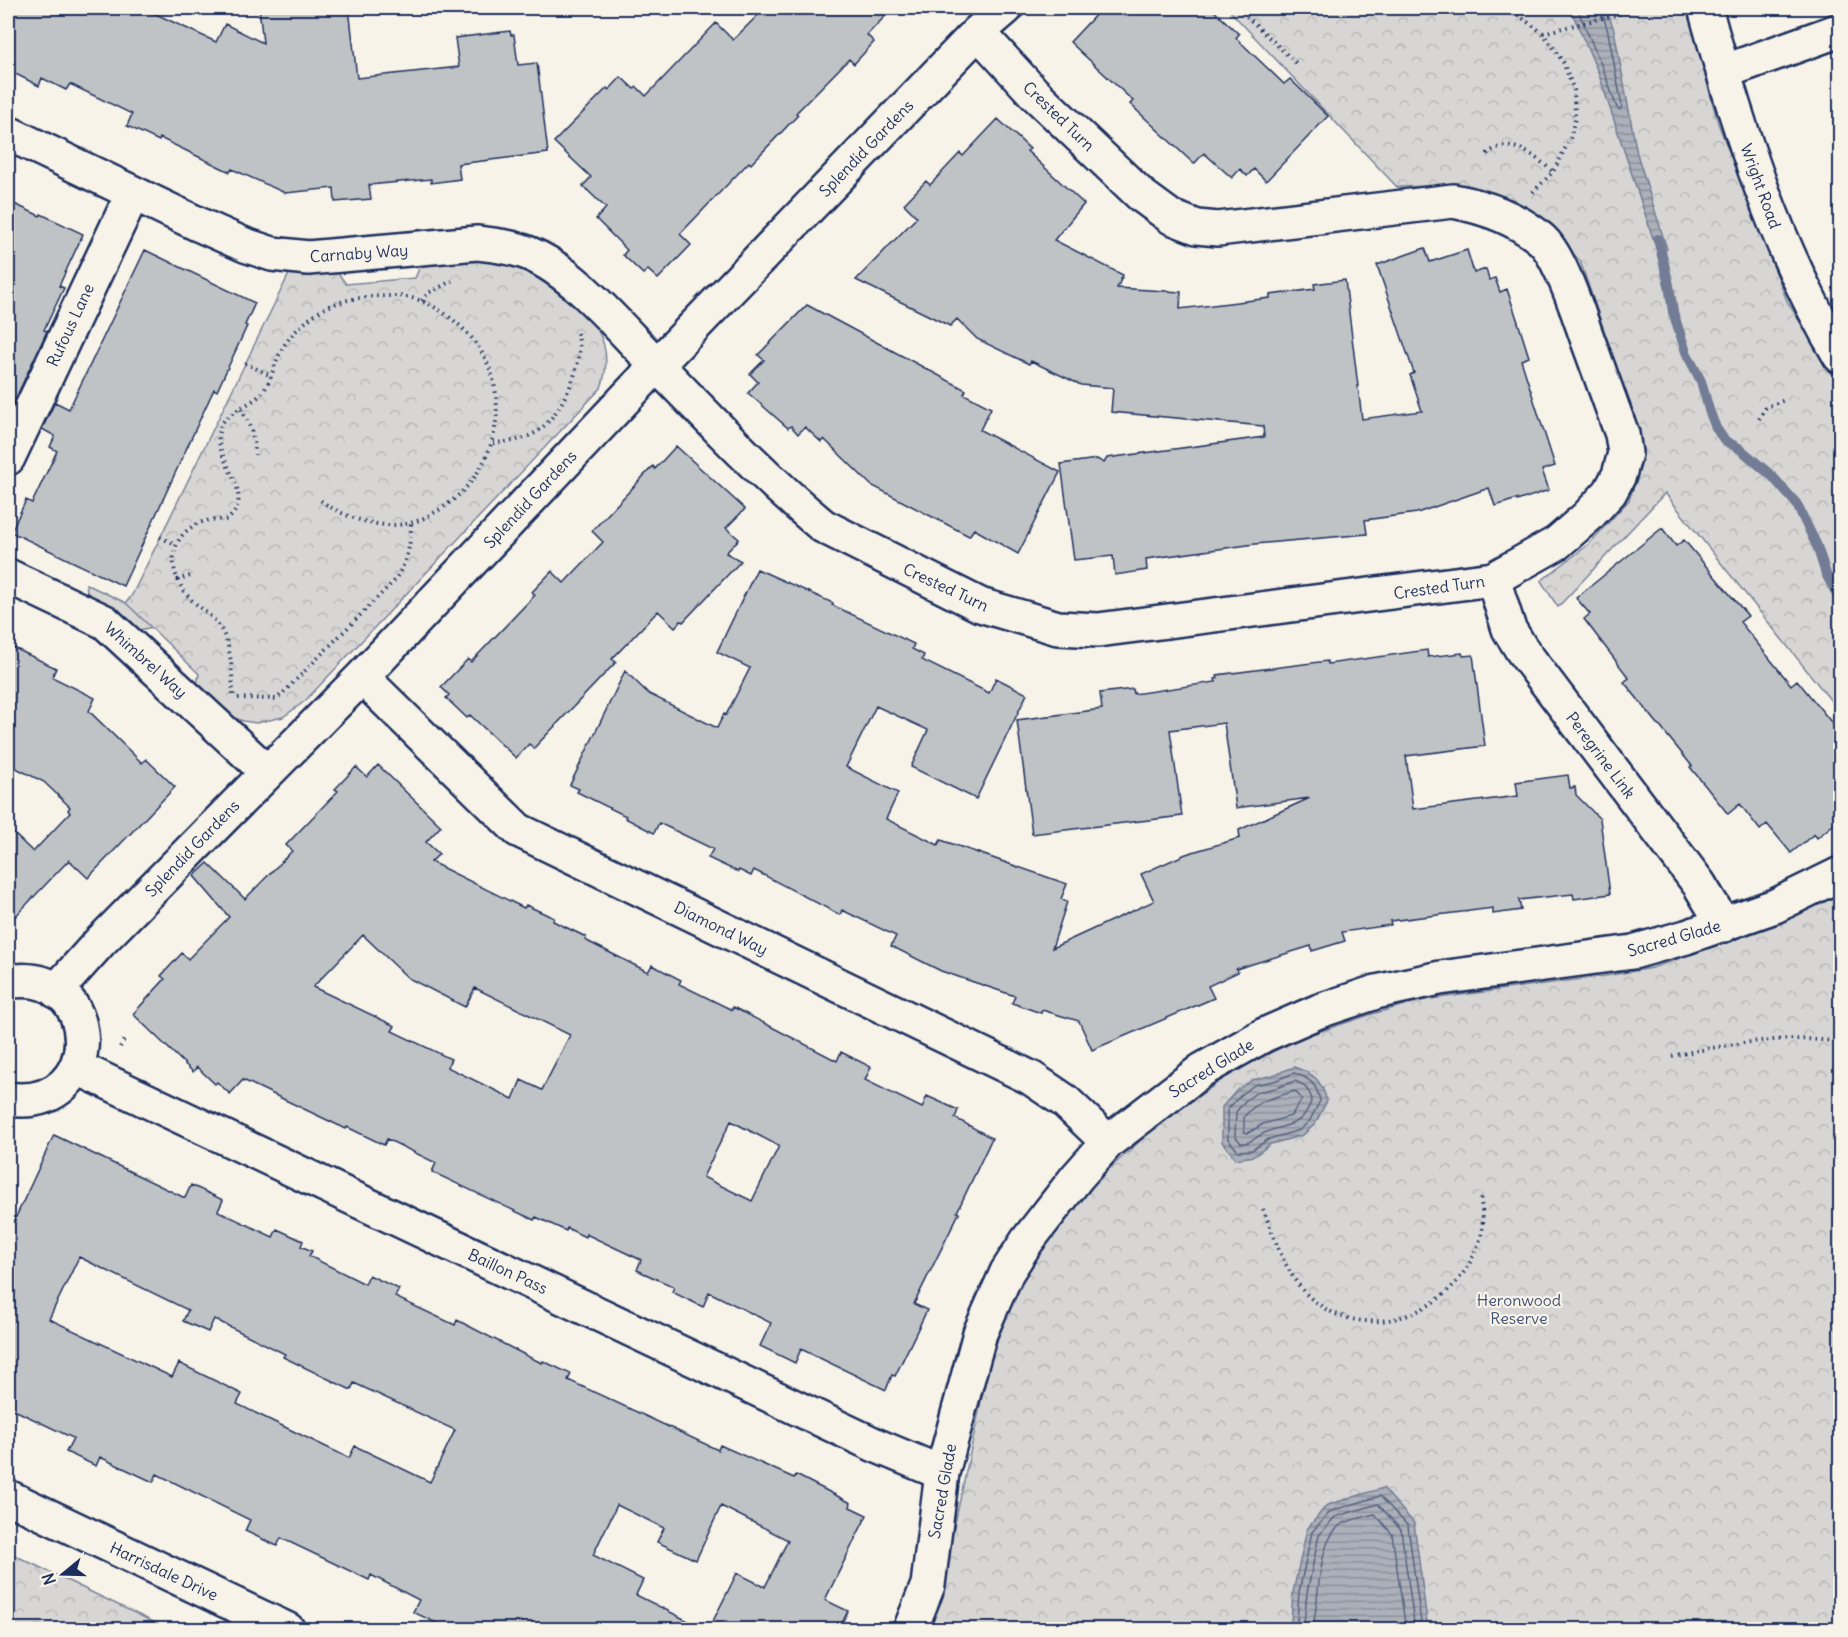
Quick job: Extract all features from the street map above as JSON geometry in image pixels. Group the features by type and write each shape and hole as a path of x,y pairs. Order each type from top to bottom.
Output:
{"street":[{"name":"Splendid Gardens","path":"56,991 99,943 266,771 362,677 657,365 978,32 1006,8"},
{"name":"Wright Road","path":"1705,8 1749,158 1782,242 1840,356"},
{"path":"1723,72 1840,30"},
{"name":"Crested Turn","path":"657,365 778,486 823,526 980,605 1058,628 1098,630 1492,579 1557,543 1587,517 1610,492 1619,474 1625,453 1622,434 1573,298 1559,265 1542,240 1506,217 1480,206 1453,201 1218,229 1197,227 1171,217 1141,195 1034,93 978,32"},
{"name":"Carnaby Way","path":"8,133 245,245 272,254 308,258 477,243 518,250 546,262 566,277 604,311 657,365"},
{"name":"Rufous Lane","path":"8,458 133,193"},
{"name":"Whimbrel Way","path":"8,576 105,622 266,771"},
{"name":"Peregrine Link","path":"1492,579 1509,629 1522,650 1699,884 1724,925"},
{"name":"Diamond Way","path":"362,677 518,830 1031,1078 1065,1101 1108,1142"},
{"name":"Sacred Glade","path":"910,1629 928,1585 942,1473 980,1333 1007,1272 1027,1241 1077,1177 1108,1142 1202,1070 1264,1035 1319,1011 1376,992 1440,978 1633,952 1724,925 1776,906 1840,874"},
{"path":"8,982 27,980 44,984 56,991 70,1003 78,1016 83,1044 80,1059 64,1084 52,1093 13,1106"},
{"name":"Baillon Pass","path":"76,1067 864,1440 942,1473"},
{"name":"Harrisdale Drive","path":"8,1497 288,1629"}],"path":[{"path":"1239,8 1298,65"},
{"path":"1506,217 1553,172 1570,139 1575,118 1574,90 1563,62 1543,33 1508,8"},
{"path":"1543,33 1642,8"},
{"path":"1487,154 1496,148 1507,146 1517,148 1539,160 1553,172"},
{"path":"422,301 428,293 438,287 459,279"},
{"path":"320,500 332,509 361,520 396,525 411,523 435,512 462,492 473,479 493,443 498,406 493,378 484,354 454,320 422,301 406,296 355,298 323,309 290,337 280,352 272,376 262,393 221,424 219,432 223,454 235,479 238,504 228,519 211,520 187,530 176,545 172,561 177,580 188,597 216,623 224,638 232,671 233,698 276,699 394,581 404,566 409,547 411,523"},
{"path":"493,443 512,442 535,433 547,424 559,410 576,368 579,348 576,328"},
{"path":"245,363 272,376"},
{"path":"1760,418 1766,407 1785,400"},
{"path":"240,409 248,419 255,440 255,455"},
{"path":"160,537 176,545"},
{"path":"177,580 190,576"},
{"path":"120,1047 124,1038"},
{"path":"1672,1056 1762,1039 1813,1039 1840,1042"},
{"path":"1263,1209 1282,1257 1291,1275 1304,1292 1339,1316 1374,1322 1398,1319 1419,1311 1460,1279 1469,1267 1482,1233 1483,1212 1480,1196"}],"green space":[{"path":"1227,8 1687,8 1718,123 1787,301 1840,387 1840,712 1665,493 1558,607 1541,581 1589,544 1629,500 1641,466 1640,434 1580,261 1543,222 1515,200 1467,185 1397,187"},
{"path":"458,260 487,261 515,266 541,277 565,294 596,327 604,344 606,361 601,388 305,701 283,717 256,723 229,716 196,689 199,674 126,603 132,595 289,274 338,273 346,284 415,278 421,264"},
{"path":"86,584 126,603 152,627 136,631 121,618 122,614 117,610 111,612 88,599"},
{"name":"Heronwood Reserve","path":"1840,892 1840,1629 929,1630 940,1593 988,1369 1003,1323 1025,1275 1071,1207 1152,1130 1231,1073 1300,1038 1423,1000 1652,968 1779,924"},
{"path":"8,1552 168,1629 8,1629"}],"water":[{"path":"1570,8 1606,8 1614,30 1637,154 1667,249 1662,253 1656,247 1598,72"},
{"path":"1294,1067 1307,1072 1316,1079 1325,1094 1327,1101 1315,1124 1303,1135 1271,1144 1254,1156 1236,1159 1222,1142 1222,1107 1236,1091 1252,1080"},
{"path":"1383,1488 1414,1523 1428,1629 1283,1629 1291,1621 1293,1592 1307,1529 1327,1505"}],"building":[{"path":"8,8 143,8 216,42 225,24 263,43 259,8 349,8 357,78 459,67 455,38 510,31 511,35 514,35 518,65 537,63 548,153 458,164 460,179 431,183 431,179 369,185 371,199 335,202 334,188 285,193 232,169 230,172 160,138 159,141 127,126 132,114 70,84 66,90 42,78 39,86 8,70"},
{"path":"765,8 893,8 867,35 874,42 854,64 849,59 796,113 798,115 751,164 749,162 680,234 691,245 658,279 648,270 643,274 623,255 627,250 596,219 606,208 583,186 591,177 554,142 607,88 609,90 621,77 646,96 716,23 733,40"},
{"path":"1102,8 1211,8 1239,34 1236,38 1284,84 1290,79 1328,116 1266,181 1254,169 1247,176 1240,169 1232,178 1204,153 1194,164 1130,104 1133,101 1070,42"},
{"path":"998,119 1030,149 1027,151 1084,204 1054,240 1123,275 1117,288 1181,292 1180,309 1270,298 1270,295 1315,289 1314,284 1345,280 1362,419 1422,411 1410,375 1414,373 1377,265 1425,248 1430,262 1467,250 1474,273 1486,269 1489,280 1495,278 1500,292 1507,289 1529,357 1521,360 1555,466 1542,470 1549,490 1495,506 1489,488 1417,513 1365,520 1367,534 1255,544 1146,559 1147,570 1115,575 1113,556 1074,560 1061,464 1097,459 1104,463 1107,458 1264,437 1263,426 1111,412 1113,388 1081,385 1031,361 1029,364 977,339 957,319 950,326 856,280 917,217 904,204 926,181 930,185 960,153 963,156"},
{"path":"8,201 83,234 59,286 64,288 44,330 47,331 9,413"},
{"path":"145,250 255,303 217,391 214,389 123,586 11,532 26,500 32,503 57,451 50,447 55,436 42,429 55,402 69,409"},
{"path":"807,305 966,390 964,394 991,408 980,430 1060,472 1018,554 974,529 969,536 871,485 824,439 821,442 805,427 798,434 791,426 788,428 748,393 758,382 750,374 764,360 758,355"},
{"path":"676,446 745,509 726,528 739,539 726,553 741,561 683,622 681,621 675,627 658,611 612,659 616,662 534,748 529,744 516,758 470,715 467,718 446,698 449,695 441,687 468,659 471,662 535,595 532,592 552,571 564,583 603,542 592,531 653,466 655,469"},
{"path":"1662,528 1676,546 1684,540 1748,616 1740,622 1791,685 1797,680 1840,733 1840,819 1817,838 1814,834 1791,853 1767,824 1760,830 1740,804 1728,814 1624,682 1629,678 1584,619 1590,614 1576,598"},
{"path":"757,569 833,603 832,605 914,644 912,649 924,655 922,660 989,693 996,678 1027,694 976,799 911,767 928,730 876,706 846,767 898,793 886,819 938,845 941,840 1067,884 1061,899 1067,902 1052,948 1154,901 1141,874 1186,854 1240,838 1239,830 1310,798 1236,808 1224,723 1170,730 1182,816 1032,834 1017,720 1102,709 1100,693 1133,689 1134,694 1216,682 1217,675 1327,661 1328,664 1427,650 1428,657 1462,653 1463,656 1473,655 1485,746 1406,756 1413,809 1518,796 1516,782 1568,775 1570,788 1575,787 1576,795 1600,819 1610,894 1574,899 1573,894 1519,900 1521,910 1493,914 1493,908 1390,921 1391,925 1342,932 1345,941 1312,951 1311,946 1236,969 1238,972 1208,986 1214,998 1092,1050 1079,1021 1042,1010 1041,1013 1012,1003 1015,996 941,971 891,946 896,936 842,910 840,915 754,870 751,876 739,870 738,872 708,858 713,849 659,823 654,833 625,818 626,816 577,792 579,789 570,785 625,671 649,694 717,728 750,668 717,652"},
{"path":"8,645 56,668 52,677 95,698 89,711 142,763 146,759 175,787 88,878 69,860 8,924 8,828 33,852 70,813 68,810 70,807 44,782 8,764"},
{"path":"378,765 441,826 426,842 439,854 431,862 524,908 526,905 554,918 553,921 586,937 585,940 648,972 652,965 681,980 679,984 732,1010 733,1007 837,1061 841,1052 871,1067 865,1080 922,1108 927,1096 958,1110 955,1118 992,1138 957,1212 959,1213 914,1304 927,1310 886,1390 801,1349 795,1363 760,1346 771,1323 709,1292 703,1307 672,1292 674,1287 637,1270 641,1260 586,1234 585,1237 567,1228 566,1231 536,1217 534,1220 432,1172 436,1163 387,1139 384,1145 243,1080 230,1094 197,1067 193,1072 133,1014 165,979 161,976 182,953 188,959 229,917 194,876 208,863 245,899 292,851 286,845 338,791 335,789 356,767 367,777","holes":["363,935 408,978 465,1007 475,988 570,1035 542,1090 521,1080 513,1099 447,1067 451,1059 392,1031 395,1026 313,987","731,1121 779,1146 752,1201 703,1177"]},
{"path":"54,1135 185,1198 191,1185 223,1200 218,1211 273,1237 277,1229 303,1241 301,1246 312,1251 309,1256 365,1284 369,1275 399,1289 395,1297 455,1325 457,1320 531,1358 571,1374 568,1380 718,1450 720,1445 794,1478 796,1475 851,1503 850,1507 867,1515 825,1600 848,1611 839,1629 709,1629 737,1573 765,1587 788,1540 721,1506 696,1560 657,1542 664,1528 617,1505 593,1555 643,1580 636,1595 704,1629 449,1629 413,1612 419,1600 371,1575 369,1580 281,1538 277,1546 245,1531 250,1520 157,1474 153,1482 100,1457 96,1466 66,1452 73,1438 8,1407 8,1215 15,1219","holes":["79,1257 188,1310 183,1321 208,1332 214,1319 285,1354 283,1357 351,1390 354,1383 455,1430 430,1482 355,1446 349,1458 237,1404 242,1394 179,1363 172,1377 49,1319"]}],"waterway":[{"path":"1658,239 1673,312 1686,352 1701,381 1716,428 1725,441 1739,448 1772,476 1796,503 1817,546 1826,574 1840,600"}]}
